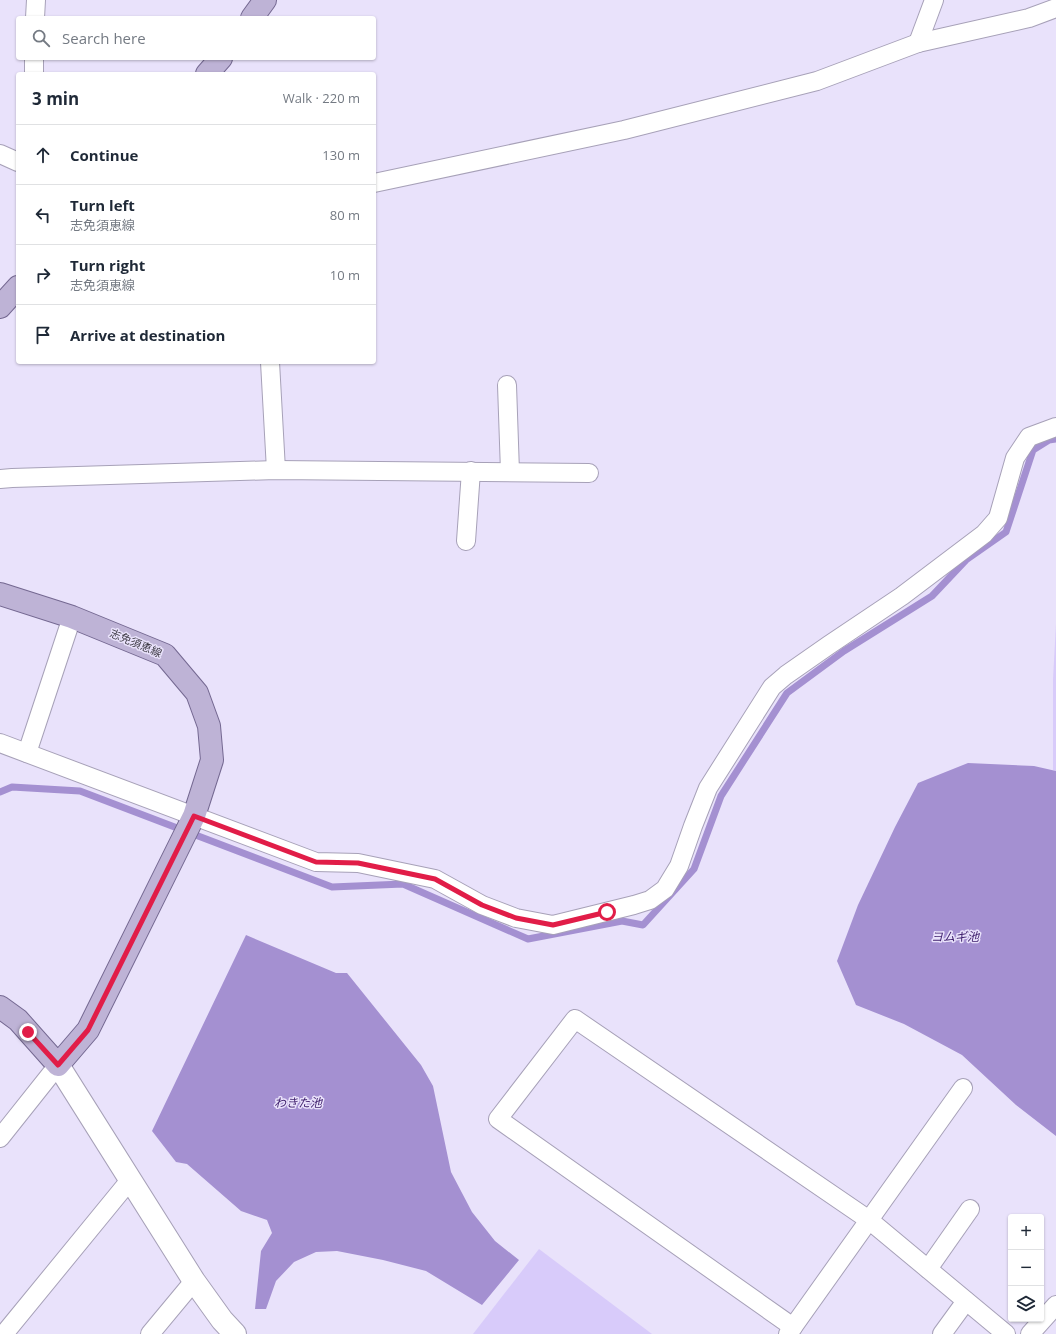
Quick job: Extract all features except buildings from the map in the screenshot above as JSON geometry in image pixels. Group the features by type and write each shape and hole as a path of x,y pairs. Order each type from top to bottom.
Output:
{"main road":[{"path":"253,16 265,0"},
{"path":"209,72 219,60"},
{"path":"0,307 16,289"},
{"name":"志免須恵線","path":"0,594 72,617 165,655 197,693 209,726 212,760 194,816 88,1030 58,1065"},
{"path":"0,1007 18,1020 58,1065"}],"street":[{"path":"35,16 36,0"},
{"path":"918,43 934,0"},
{"path":"376,183 624,130 817,81 918,43 1029,18 1056,8"},
{"path":"34,60 34,72"},
{"path":"0,154 16,161"},
{"path":"270,364 276,470"},
{"path":"507,385 510,472"},
{"path":"0,743 316,862 358,863 435,879 482,905 516,918 553,925 634,905 650,900 665,889 679,866 692,826 708,788 772,687 804,662 902,596 984,534 998,518 1015,458 1029,437 1056,427"},
{"path":"0,479 276,470 589,472"},
{"path":"466,541 471,472"},
{"path":"27,753 72,617"},
{"path":"963,1088 869,1220 790,1331 498,1119 575,1019 869,1220 1006,1334"},
{"path":"0,1138 58,1065 194,1281 222,1320 235,1334"},
{"path":"4,1334 130,1180"},
{"path":"928,1269 970,1209"},
{"path":"150,1334 194,1281"},
{"path":"942,1334 966,1300"},
{"path":"1030,1334 1056,1305"}],"shaded area":[{"path":"1056,624 1056,771 1053,770 1053,679"},
{"path":"539,1249 652,1334 473,1334"}],"water":[{"name":"ヨムギ池","path":"968,763 1034,766 1056,771 1056,1136 1016,1105 962,1055 904,1024 856,1005 837,961 858,905 895,827 918,783"},
{"name":"わきた池","path":"246,935 336,973 347,973 421,1065 433,1086 451,1172 472,1212 495,1241 519,1260 482,1305 426,1271 383,1260 337,1251 316,1252 294,1262 276,1281 266,1309 255,1309 261,1251 272,1233 267,1220 241,1211 187,1164 176,1162 152,1131"}],"waterway":[{"path":"0,792 12,787 80,791 332,887 403,884 528,939 622,921 643,925 694,869 721,796 787,693 844,651 932,596 966,560 1006,532 1033,450 1049,440 1056,439"}],"route":[{"path":"28,1032 58,1065 88,1030 194,816 316,862 358,863 435,879 482,905 516,918 553,925 607,912"}]}
